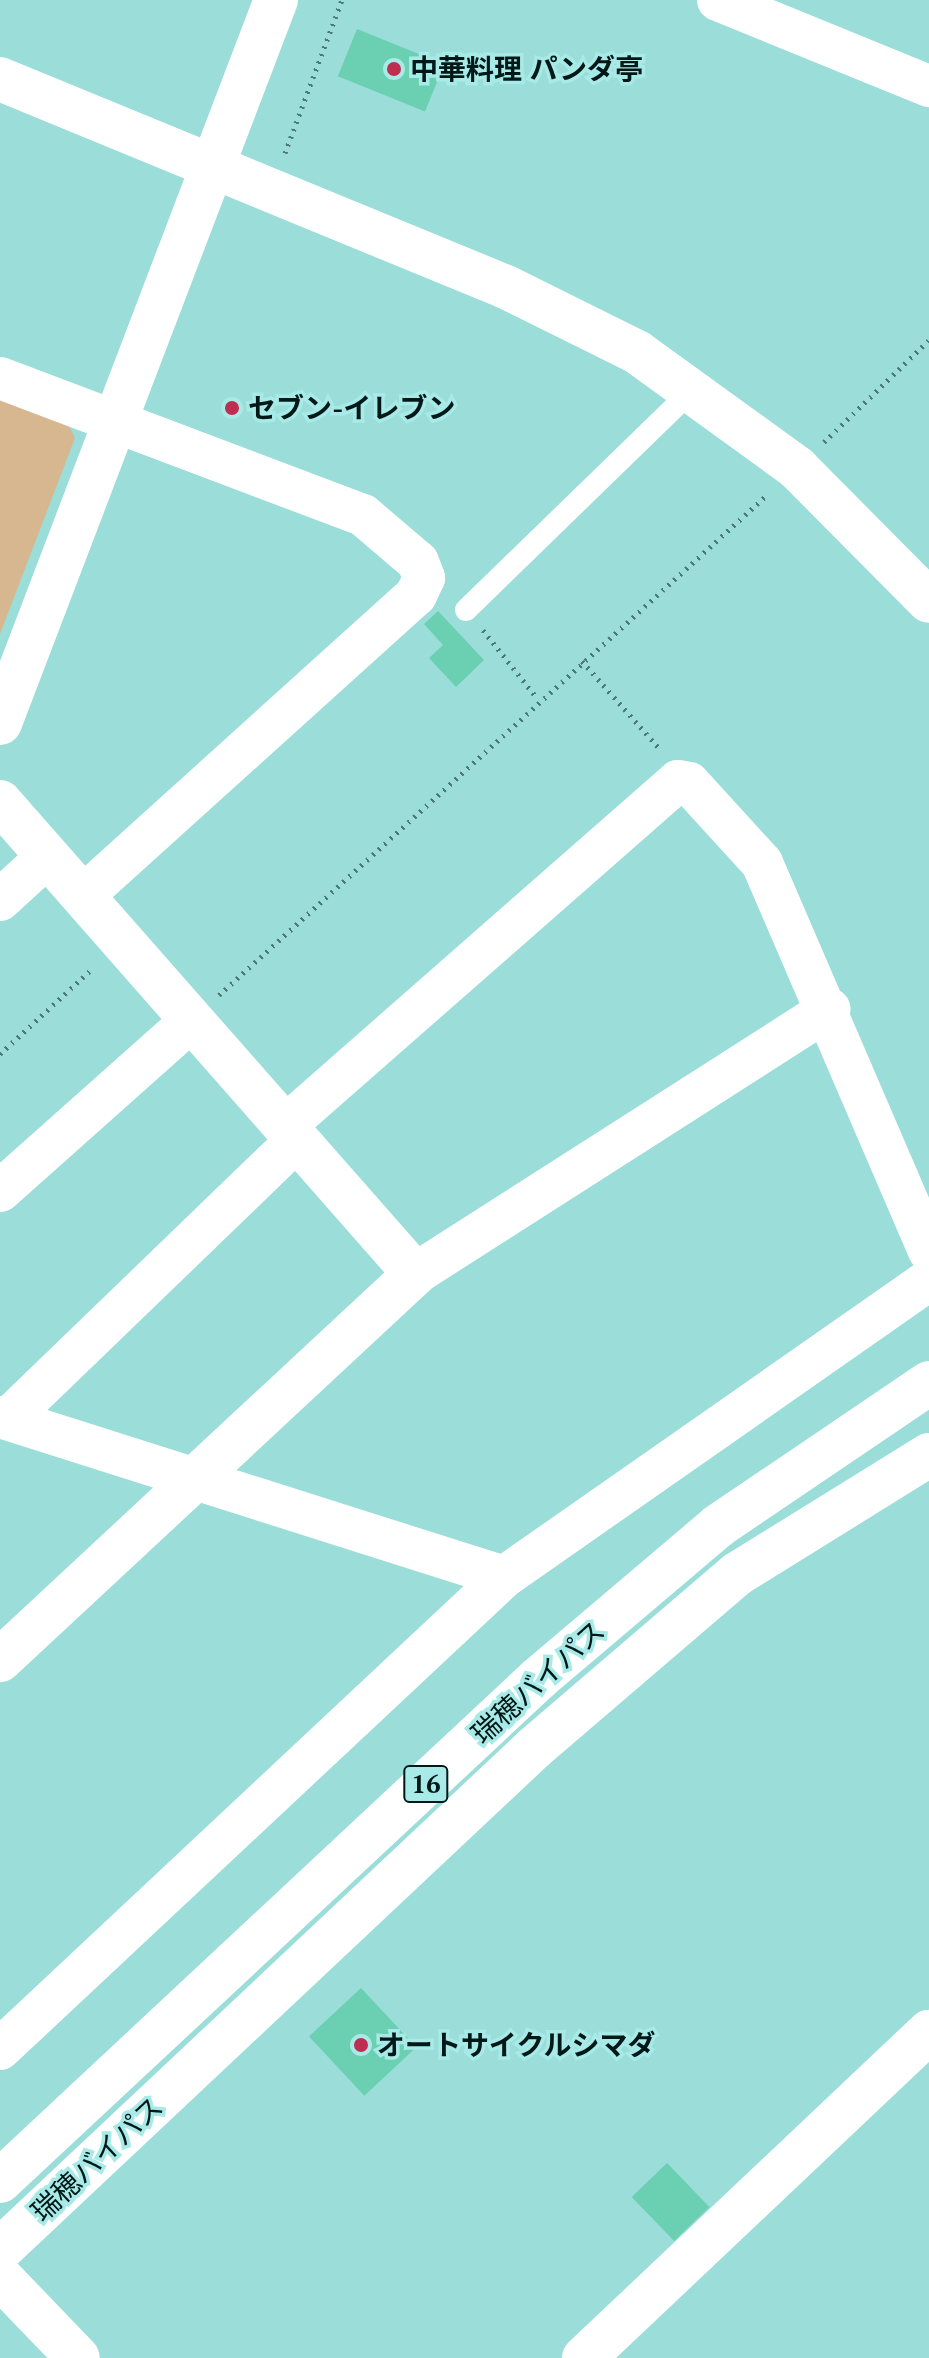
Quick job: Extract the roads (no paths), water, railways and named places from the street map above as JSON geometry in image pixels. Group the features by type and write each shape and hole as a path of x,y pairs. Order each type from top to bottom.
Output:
{"main road":[{"path":"0,723 276,0"},
{"path":"0,79 272,188 533,299 694,388 797,468 929,601"},
{"path":"0,802 415,1274 0,1660"},
{"name":"瑞穂バイパス","path":"0,2181 539,1678 718,1526 929,1383"},
{"name":"瑞穂バイパス","path":"0,2250 534,1748 701,1604 860,1493 929,1455"},
{"path":"584,2358 929,2032"},
{"path":"0,2277 78,2358"}],"street":[{"path":"718,0 929,86"},
{"path":"0,378 363,515 418,562 424,578 416,595 83,896"},
{"path":"504,1577 4,1418 291,1133 667,786 689,783 762,863 829,1009 929,1251"},
{"path":"0,900 48,856"},
{"path":"415,1274 829,1009"},
{"path":"0,1191 192,1020"},
{"path":"0,2049 504,1577 929,1280"}],"lane":[{"path":"466,610 694,388"}],"place":[{"name":"中華料理 パンダ亭","path":"394,69"},
{"name":"セブン-イレブン","path":"232,408"},
{"name":"オートサイクルシマダ","path":"361,2045"}]}
